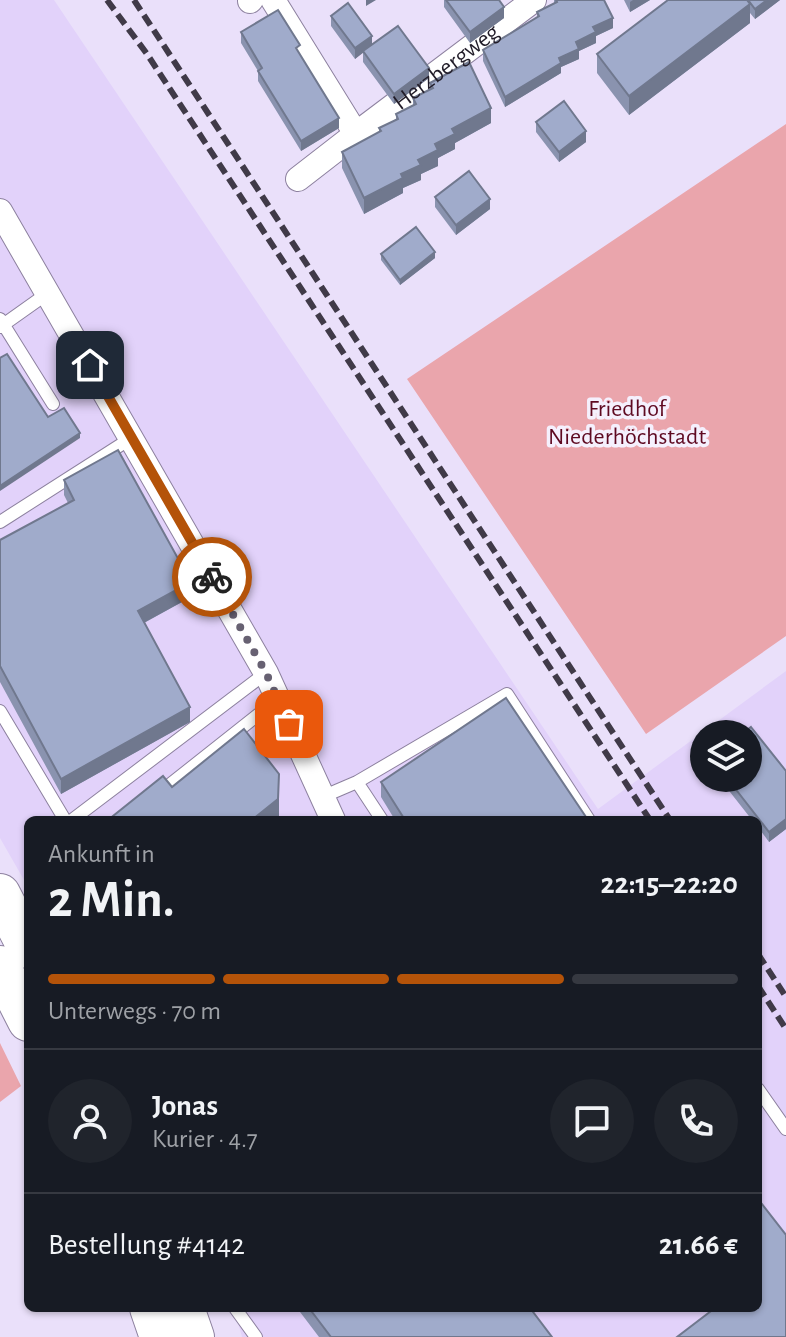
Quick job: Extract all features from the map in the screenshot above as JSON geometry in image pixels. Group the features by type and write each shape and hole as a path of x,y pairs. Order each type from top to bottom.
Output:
{"highway":[{"path":"0,894 24,940"},
{"path":"0,966 24,1013"},
{"path":"151,1312 160,1337"},
{"path":"185,1312 194,1337"}],"street":[{"path":"273,0 356,134"},
{"name":"Herzbergweg","path":"298,179 534,0"},
{"path":"0,211 133,437 266,673 331,816"}],"lane":[{"path":"48,293 1,324 53,404"},
{"path":"0,522 133,437"},
{"path":"77,816 266,673"},
{"path":"322,797 357,782 507,694 586,816"},
{"path":"148,801 278,699"},
{"path":"0,711 63,816"},
{"path":"357,782 379,816"},
{"path":"762,1095 786,1129"},
{"path":"238,1312 256,1337"}],"shaded area":[{"path":"0,0 54,0 598,809 690,741 690,792 762,792 762,720 719,720 786,671 786,1337 242,1337 235,1312 762,1312 762,816 24,816 24,880 0,838"}],"green space":[{"name":"Friedhof Niederhöchstadt","path":"786,124 786,636 646,734 407,379"},
{"path":"0,1043 21,1086 0,1102"}],"building":[{"path":"446,0 499,0 504,7 470,32"},
{"path":"556,0 604,0 613,18 593,27 596,32 576,42 579,49 559,58 561,63 505,97 483,50 539,16 537,12"},
{"path":"668,0 747,0 750,4 629,96 597,54"},
{"path":"748,0 767,0 755,9"},
{"path":"348,3 372,36 355,48 331,16"},
{"path":"278,10 300,45 296,48 339,118 301,141 258,71 262,68 241,32"},
{"path":"398,26 429,68 394,94 363,51"},
{"path":"469,62 491,108 452,129 455,134 435,144 438,150 418,160 421,165 401,174 403,178 364,198 342,152 398,119 396,114 416,104 413,98 433,88 430,83"},
{"path":"564,101 586,131 559,152 536,122"},
{"path":"469,171 490,199 456,225 435,197"},
{"path":"416,227 435,252 400,280 381,254"},
{"path":"7,354 48,417 64,408 80,433 0,486 0,358"},
{"path":"118,450 191,582 138,611 190,707 61,779 0,666 0,540 74,500 64,480"},
{"path":"506,698 585,816 402,816 381,782"},
{"path":"244,729 279,774 278,799 257,816 113,816 163,776 172,787"},
{"path":"762,741 786,771 786,819 769,832 762,823 762,816 757,816 738,792 762,792"},
{"path":"762,1204 786,1235 786,1337 677,1337 710,1312 762,1312"},
{"path":"312,1312 533,1312 552,1337 331,1337"}],"railway":[{"path":"107,0 147,54 647,816"},
{"path":"134,0 667,816"},
{"path":"762,960 786,997"},
{"path":"762,992 786,1029"}],"way so far":[{"path":"212,577 266,673 289,724"}],"route":[{"path":"90,365 212,577"}]}
